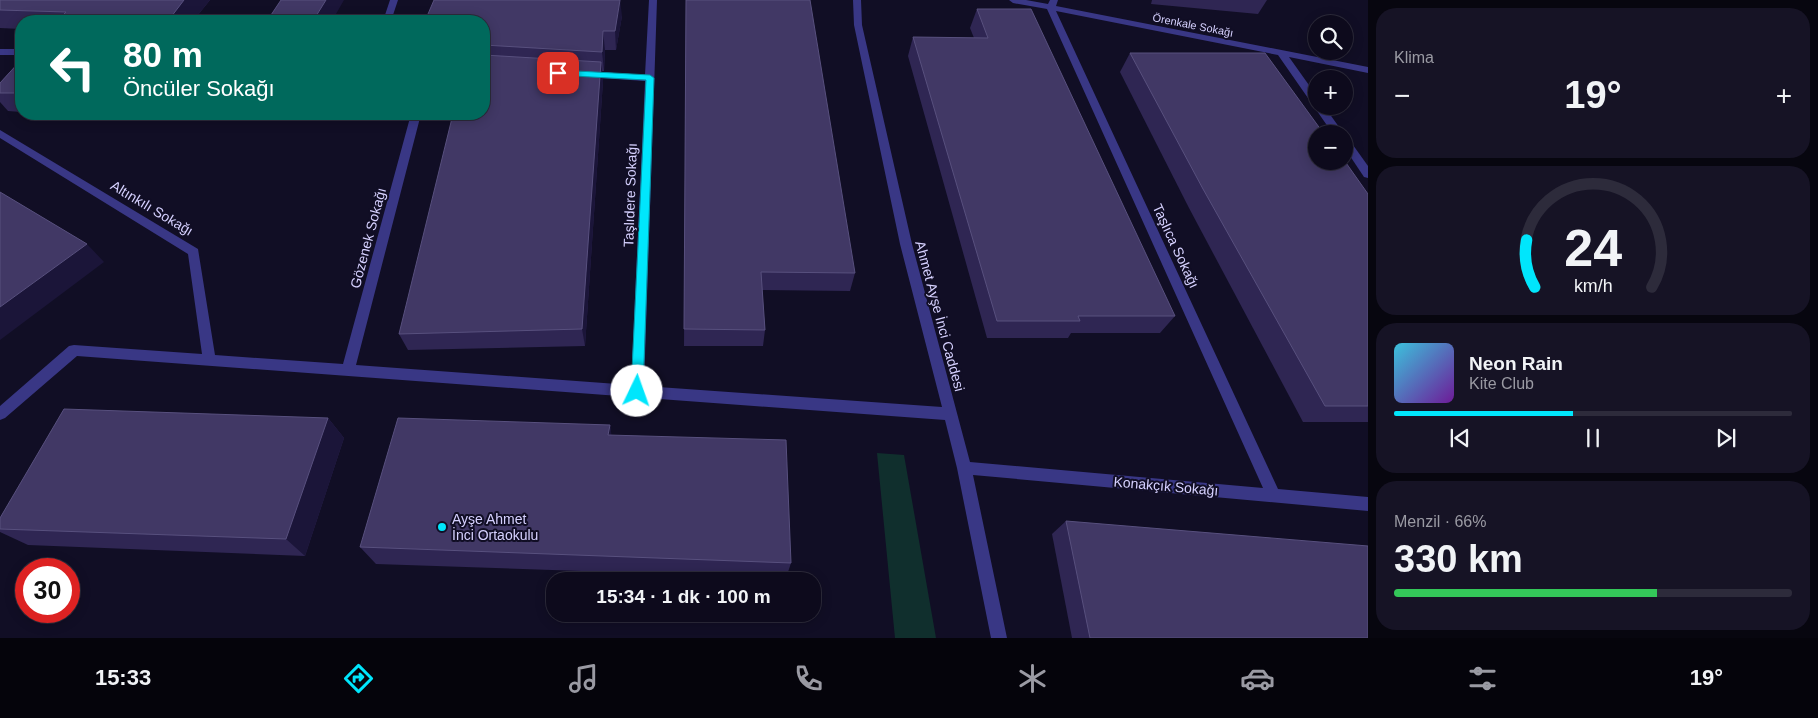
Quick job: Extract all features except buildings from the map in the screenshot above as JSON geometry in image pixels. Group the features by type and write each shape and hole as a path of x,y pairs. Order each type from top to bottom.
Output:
{"street":[{"path":"389,15 394,0"},
{"name":"Taşlıdere Sokağı","path":"637,391 653,0"},
{"name":"Ahmet Ayşe İnci Caddesi","path":"857,0 858,26 906,244 964,468 999,638"},
{"name":"Örenkale Sokağı","path":"1013,0 1053,4 1282,54 1368,70"},
{"name":"Taşlıca Sokağı","path":"1053,4 1274,496"},
{"path":"0,52 15,52"},
{"path":"1282,54 1308,91"},
{"path":"572,73 650,78"},
{"name":"Gözenek Sokağı","path":"348,370 414,120"},
{"name":"Altınkılı Sokağı","path":"0,133 194,252 209,360"},
{"path":"1353,153 1368,174"},
{"path":"0,414 74,350 950,414"},
{"name":"Konakçık Sokağı","path":"964,468 1368,504"}],"green space":[{"path":"877,453 904,455 936,638 895,638"}],"place":[{"name":"Ayşe Ahmet İnci Ortaokulu","path":"442,527"}],"route":[{"path":"558,73 650,78 637,391"}]}
